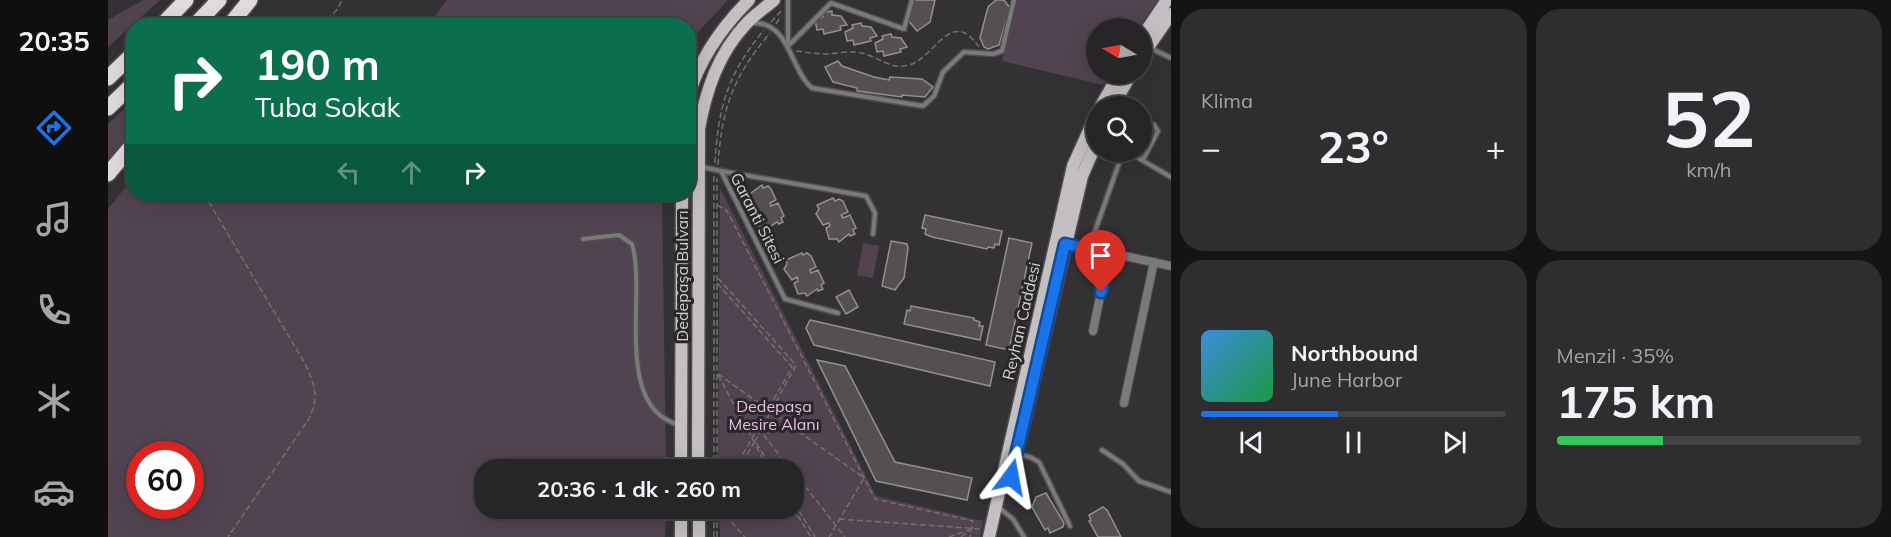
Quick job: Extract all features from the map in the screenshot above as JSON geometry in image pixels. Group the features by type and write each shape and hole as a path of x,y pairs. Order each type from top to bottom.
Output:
{"highway":[{"path":"169,18 186,0"},
{"path":"202,18 219,0"},
{"path":"235,18 250,0"},
{"path":"108,78 126,61"},
{"path":"108,108 126,91"},
{"path":"108,174 126,153"}],"main road":[{"path":"696,77 705,54 732,17 749,0"},
{"name":"Dedepaşa Bulvarı","path":"699,459 699,129 710,83 727,49 747,23 774,0"},
{"path":"1152,29 1167,0"},
{"path":"1152,36 1171,14"},
{"name":"Reyhan Caddesi","path":"993,535 1060,242 1073,166 1086,137"},
{"name":"Reyhan Caddesi","path":"1060,242 1088,162"},
{"name":"Dedepaşa Bulvarı","path":"681,459 682,201"},
{"path":"681,519 681,537"},
{"path":"699,519 699,537"}],"street":[{"path":"1060,242 1171,266"},
{"path":"1093,331 1109,253"},
{"path":"1124,402 1154,262"}],"lane":[{"path":"788,46 831,3 904,29 912,0"},
{"path":"747,23 767,26 773,30 788,46 803,79 812,88 915,107 924,106 930,102 943,72 964,52 1002,51 1014,0"},
{"path":"788,4 788,46"},
{"path":"1152,50 1171,58"},
{"path":"1152,124 1158,131 1152,143"},
{"path":"1094,234 1119,162"},
{"path":"1146,162 1171,177"},
{"path":"698,167 718,170"},
{"name":"Garanti Sitesi","path":"718,170 866,196 875,213 873,234"},
{"name":"Garanti Sitesi","path":"718,170 785,299 838,313"},
{"path":"583,239 619,235 632,244 639,374 652,410 668,423 680,426"},
{"path":"1102,450 1123,464 1139,481 1171,492"},
{"path":"1013,454 1033,458 1041,465 1070,526"},
{"path":"1000,508 1013,519 1024,537"}],"path":[{"path":"329,18 342,0"},
{"path":"718,170 716,132 728,85 750,47 788,4"},
{"path":"766,459 751,440 716,372 714,280 716,204 721,125 733,87 740,71 773,30 788,4"},
{"path":"790,51 824,54 862,53 892,66 906,67 916,63 944,37 955,32 971,36 983,53"},
{"path":"208,201 304,362 316,389 315,407 308,420 228,537"},
{"path":"716,204 716,459"},
{"path":"716,204 727,211 875,499 973,521 970,537"},
{"path":"717,276 796,365 740,459"},
{"path":"714,280 792,367 744,459"},
{"path":"716,372 864,478"},
{"path":"758,427 782,459"},
{"path":"754,442 763,459"},
{"path":"829,537 864,478"},
{"path":"804,486 845,537"},
{"path":"804,518 816,537"},
{"path":"716,537 717,519"},
{"path":"727,519 745,537"},
{"path":"799,519 810,537"},
{"path":"839,519 972,529 993,535"},
{"path":"949,537 972,529"},
{"path":"962,537 972,529"}],"green space":[{"path":"143,0 160,0 140,18 126,18 126,31 108,47 108,20"},
{"path":"447,0 728,0 696,34 696,18 433,18"},
{"path":"1018,0 1158,0 1145,18 1086,18 1086,81 1002,61"},
{"path":"126,107 126,139 108,161 108,124"},
{"path":"126,187 126,201 662,201 666,459 474,459 474,519 666,519 665,537 108,537 108,209"},
{"name":"Dedepaşa Mesire Alanı","path":"720,188 876,496 983,521 980,537 720,537 719,519 804,519 804,459 718,459"},
{"path":"863,243 879,246 873,278 857,275"}],"building":[{"path":"914,0 935,0 930,22 917,31 908,20"},
{"path":"996,0 1004,0 1010,8 999,45 988,49 984,47 980,38 988,7"},
{"path":"832,11 832,15 841,16 847,25 840,26 841,30 824,34 823,29 817,30 815,20 823,17 823,13"},
{"path":"861,23 862,26 871,27 877,36 870,38 871,41 854,45 853,40 847,41 845,32 853,28 852,25"},
{"path":"891,34 892,37 901,38 907,47 900,49 901,52 884,56 883,51 877,52 875,43 883,39 882,36"},
{"path":"838,61 842,66 874,77 889,80 890,77 922,79 933,87 925,97 902,95 902,97 857,91 857,88 833,82 825,67"},
{"path":"762,185 763,188 768,186 771,189 776,200 770,203 771,206 778,203 784,216 781,218 783,222 779,224 777,222 767,229 766,226 758,227 754,216 758,214 757,210 752,213 744,202 748,197 746,193 751,193"},
{"path":"833,198 835,201 839,199 843,201 848,212 841,215 843,218 850,215 856,228 853,230 855,234 850,236 849,234 839,242 837,239 829,239 826,228 830,226 829,223 823,225 816,214 819,209 817,205"},
{"path":"925,215 1002,231 999,245 995,244 994,248 988,247 987,249 932,237 925,234 926,229 922,228"},
{"path":"1009,238 1032,243 1009,350 986,345"},
{"path":"891,241 907,244 908,248 904,278 895,290 882,286"},
{"path":"802,253 811,256 816,267 810,270 811,273 818,270 824,283 821,285 823,289 818,291 817,289 807,296 805,293 798,294 794,283 798,281 797,277 792,280 784,269 787,264 786,260"},
{"path":"849,290 858,307 846,314 836,297"},
{"path":"911,306 974,318 980,322 979,326 983,326 980,340 904,324 907,310 910,311"},
{"path":"810,320 995,362 990,386 814,345 806,328"},
{"path":"817,360 845,366 895,462 972,478 967,500 876,481"},
{"path":"1046,493 1064,523 1063,527 1050,533 1048,528 1045,530 1032,507 1036,497"},
{"path":"1103,507 1107,510 1121,537 1098,537 1089,521 1091,520 1089,515"}],"route":[{"path":"1011,477 1065,244 1109,253 1101,292"}]}
